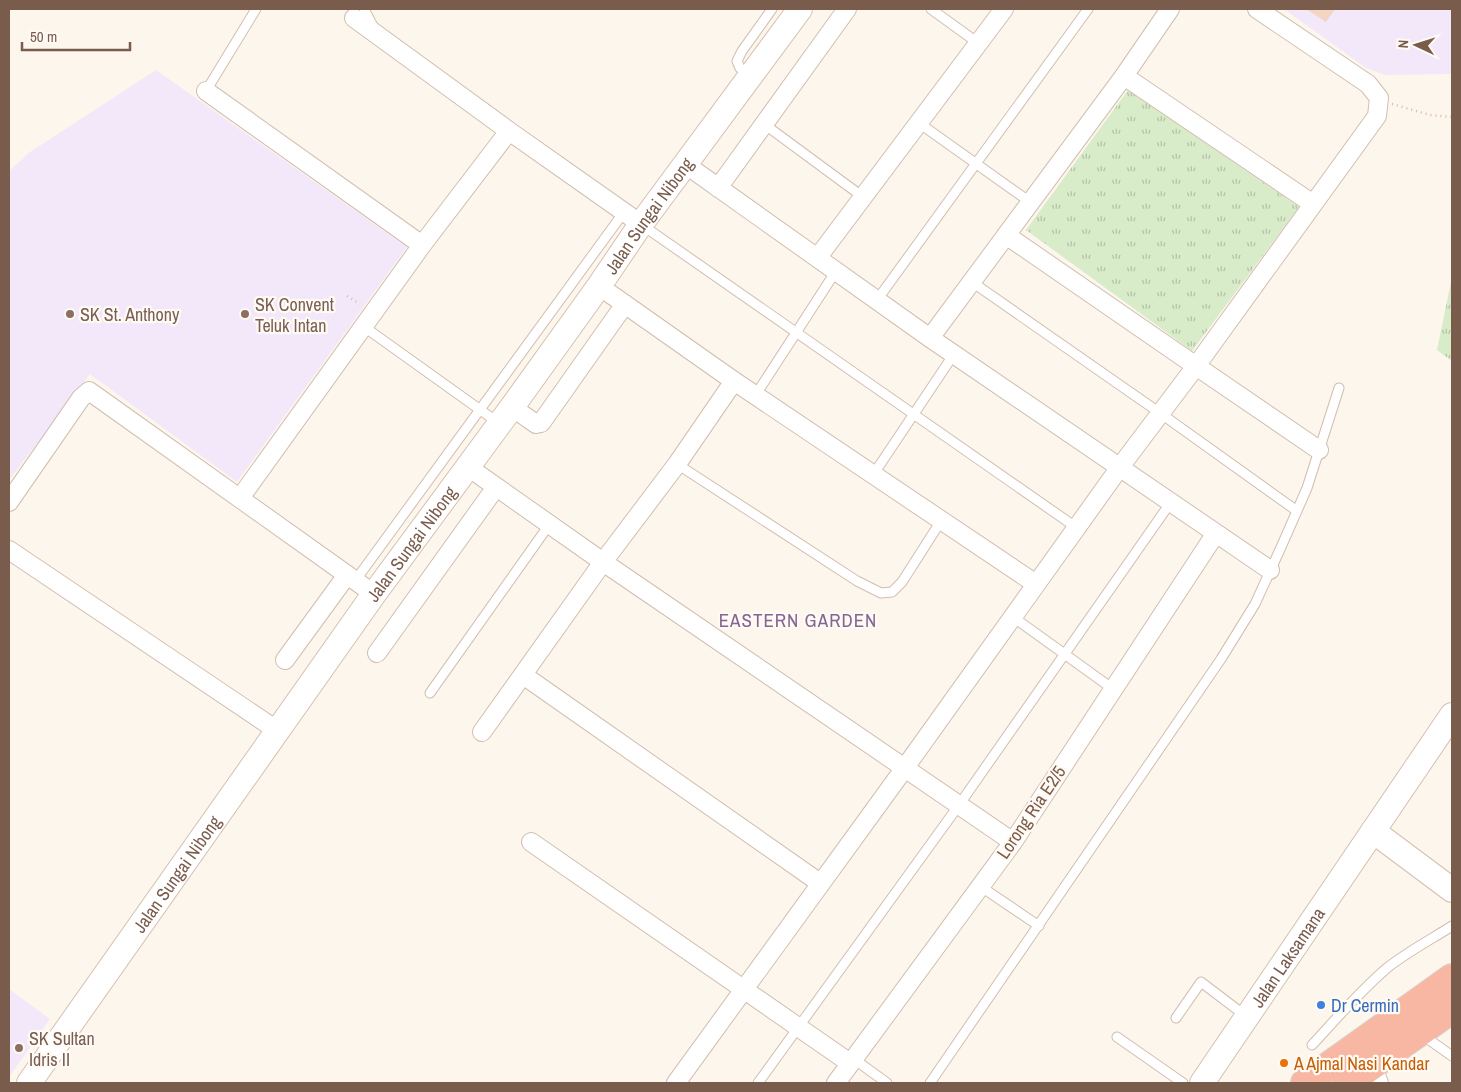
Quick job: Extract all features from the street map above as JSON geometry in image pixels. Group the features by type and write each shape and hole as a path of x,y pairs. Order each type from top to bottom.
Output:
{"highway":[{"path":"1347,1083 1376,1074 1410,1023 1452,978"},
{"path":"1410,1023 1408,1017 1422,1018 1452,1005"},
{"path":"1305,1083 1410,1023 1452,1009"}],"street":[{"name":"Jalan Sungai Nibong","path":"29,1083 278,731 359,583 468,467 599,286 633,218 685,164 800,9"},
{"path":"718,188 847,9"},
{"path":"818,257 1004,9"},
{"path":"930,338 1124,76 1170,9"},
{"path":"676,1083 1120,467 1196,366 1377,116 1379,98 1368,84 1258,9"},
{"path":"359,13 378,35 509,131 633,218"},
{"path":"1124,76 1313,204"},
{"path":"206,91 422,245"},
{"path":"240,498 422,245 509,131"},
{"path":"685,164 930,338 1270,570"},
{"path":"1006,235 1319,450"},
{"path":"599,286 734,382 1036,584"},
{"path":"506,415 536,424 541,423 625,304"},
{"path":"482,732 603,562 677,464 734,382"},
{"path":"9,502 81,398 89,391 359,583 285,660"},
{"path":"468,467 549,525 1013,842"},
{"path":"377,653 496,487"},
{"name":"Lorong Ria E2/5","path":"836,1083 1013,842 1216,533"},
{"path":"9,550 278,731"},
{"path":"523,675 820,883"},
{"name":"Jalan Laksamana","path":"1202,1083 1452,715"},
{"path":"1373,831 1452,890"},
{"path":"530,842 799,1028 852,1061"}],"lane":[{"path":"206,91 256,9"},
{"path":"750,76 740,68 737,61 772,9"},
{"path":"931,9 978,43"},
{"path":"877,300 1088,9"},
{"path":"919,123 1030,202"},
{"path":"764,124 863,197"},
{"path":"359,583 480,410 633,218 1076,528"},
{"path":"755,396 836,271"},
{"path":"972,282 1297,511"},
{"path":"363,326 480,410 506,415"},
{"path":"873,475 954,354"},
{"path":"930,1083 1221,659 1255,604 1307,488 1339,388"},
{"path":"677,464 857,581 881,593 892,592 902,582 941,521"},
{"path":"758,1083 959,805 1171,502"},
{"path":"430,693 549,525"},
{"path":"1013,617 1113,689"},
{"path":"980,886 1039,926"},
{"path":"1312,1045 1369,985 1388,968 1452,926"},
{"path":"1176,1018 1201,982 1247,1017"},
{"path":"1410,1023 1452,1056"},
{"path":"1117,1037 1183,1083"},
{"path":"852,1061 887,1083"}],"path":[{"path":"1378,102 1393,104 1430,115 1452,117"}],"shaded area":[{"path":"1284,9 1452,9 1452,74 1385,75 1366,68"},
{"name":"SK Convent Teluk Intan","path":"156,70 407,247 237,482 90,374 9,480 9,171 30,152"},
{"name":"SK Sultan Idris II","path":"9,989 50,1019 9,1077"}],"green space":[{"path":"1128,90 1299,207 1192,351 1026,230"},
{"path":"1452,277 1452,361 1437,350"}],"building":[{"path":"1306,9 1335,9 1326,22"}],"place":[{"name":"SK St. Anthony","path":"70,314"},
{"name":"SK Convent Teluk Intan","path":"245,314"},
{"name":"Dr Cermin","path":"1321,1005"},
{"name":"SK Sultan Idris II","path":"19,1048"},
{"name":"A Ajmal Nasi Kandar","path":"1284,1063"}],"district":[{"name":"EASTERN GARDEN","path":"798,620"}]}
